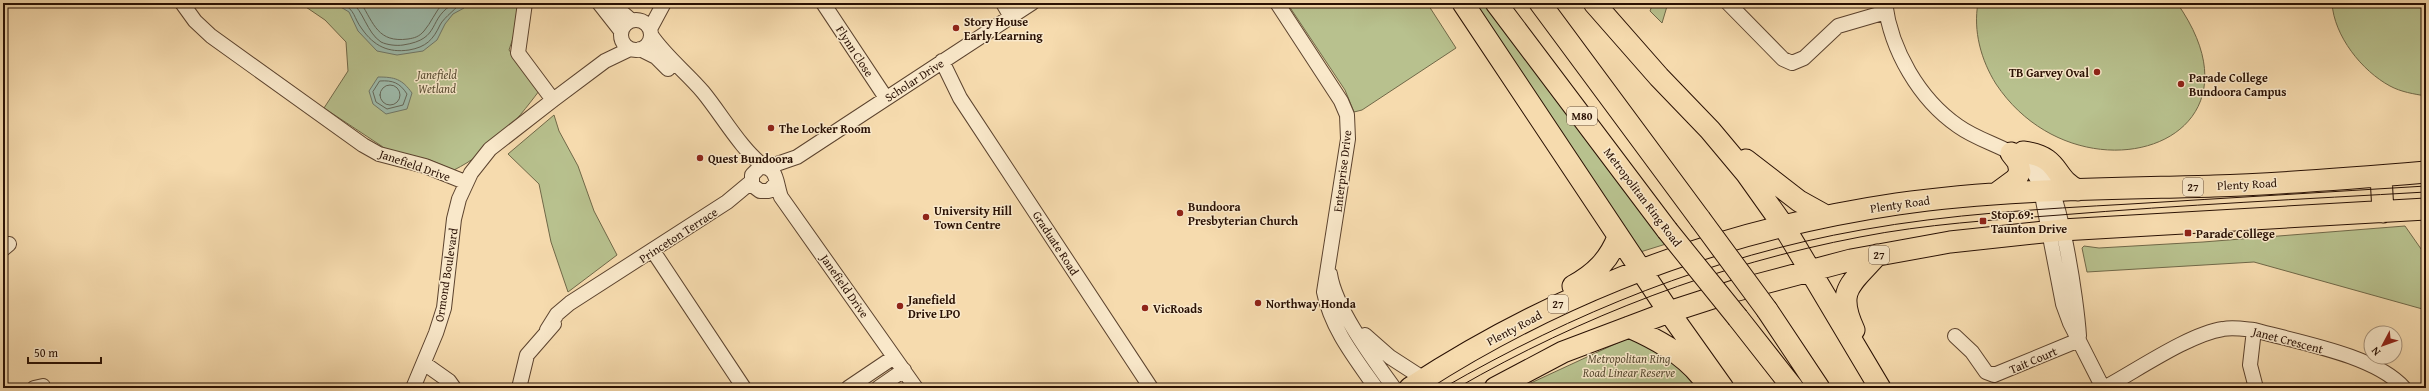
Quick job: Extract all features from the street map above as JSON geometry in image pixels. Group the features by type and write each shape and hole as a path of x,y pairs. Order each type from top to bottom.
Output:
{"highway":[{"path":"1463,3 1614,246 1637,263 1672,318 1723,388"},
{"name":"Metropolitan Ring Road","path":"1496,3 1667,230 1793,388"},
{"name":"M80","path":"1540,3 1766,310 1819,388"},
{"path":"1594,3 1659,77 1710,130 1746,173 1779,219 1877,384"},
{"path":"1659,77 1752,165 1802,204 1826,216"},
{"path":"1997,194 2016,179 2020,172 2017,152 2042,156 2052,163 2072,187 2078,190"},
{"name":"Plenty Road","path":"1417,384 1479,346 1585,292 1637,263 1707,246 1779,219 1826,216 1902,203 1997,194 2219,186 2426,172"},
{"path":"2381,176 2383,212"},
{"name":"27","path":"1495,388 1563,352 1629,327 1672,318 1734,291 1812,276 1877,255 1950,242 2056,239 2426,209"},
{"path":"1479,346 1514,318 1536,304 1584,280 1614,246"},
{"path":"1877,255 1848,288 1845,300 1846,312 1868,357 1877,384"},
{"path":"1629,327 1662,343 1686,360 1710,388"}],"street":[{"name":"Janefield Drive","path":"182,3 195,21 211,36 363,145 385,156 425,166 465,182 490,149 628,42 656,57 695,95 763,184 890,360 900,373 916,388"},
{"path":"525,3 518,53 553,100"},
{"path":"599,3 628,42 648,44 643,26"},
{"path":"611,3 643,26 662,51 701,90 752,157 766,167"},
{"path":"643,26 664,3"},
{"name":"Flynn Close","path":"823,3 886,98"},
{"path":"1003,3 1019,8"},
{"name":"Enterprise Drive","path":"1278,3 1338,94 1347,116 1348,139 1324,292 1327,308 1336,328 1370,385"},
{"path":"1728,3 1783,59 1792,63 1804,58 1838,26 1886,8 1894,40 1904,61 1932,102 1948,119 1972,136 2017,152 2033,169 2047,191 2056,239 2062,304 2104,388"},
{"name":"Scholar Drive","path":"763,184 797,157 938,64 1019,8"},
{"path":"628,42 624,24 643,26"},
{"name":"Graduate Road","path":"938,64 1151,388"},
{"name":"Scholar Drive","path":"766,167 797,157"},
{"name":"Princeton Terrace","path":"518,388 526,355 547,330 567,312 615,280 629,267 727,202 763,184 758,168 766,167"},
{"name":"Ormond Boulevard","path":"413,388 423,367 444,308 454,219 465,182"},
{"path":"653,251 744,388"},
{"name":"Enterprise Drive","path":"1328,263 1336,296 1350,322 1394,388"},
{"path":"1350,322 1390,357 1417,384"},
{"name":"Janet Crescent","path":"2104,388 2199,336 2224,328 2254,330 2370,363 2389,373 2404,388"},
{"path":"2254,330 2250,365 2256,388"},
{"name":"Tait Court","path":"1955,336 1972,352 1986,372 1994,375 2079,340"},
{"path":"848,388 890,360"},
{"path":"423,367 450,383"},
{"name":"Janefield Drive","path":"900,373 904,388"},
{"path":"878,388 900,373"}],"green space":[{"name":"Janefield Wetland","path":"300,3 520,3 520,17 509,50 539,91 501,136 479,155 454,170 430,160 386,149 324,108 348,71 346,42 325,20"},
{"path":"1287,3 1427,3 1456,48 1362,110 1354,112 1345,90"},
{"path":"1469,3 1483,3 1539,74 1666,244 1637,253"},
{"path":"1653,3 1668,3 1662,23 1650,11"},
{"name":"TB Garvey Oval","path":"1978,3 2177,3 2202,53 2203,93 2186,124 2155,143 2116,150 2073,143 2031,122 1996,84 1982,55 1977,24"},
{"path":"2332,3 2426,3 2426,96 2394,88 2369,71 2351,51 2344,40 2338,28"},
{"path":"554,115 559,131 578,166 594,211 617,255 568,292 551,242 539,184 508,154"},
{"path":"2405,226 2426,256 2426,310 2254,262 2087,272 2082,248 2084,246 2099,248 2203,242"},
{"name":"Metropolitan Ring Road Linear Reserve","path":"1628,338 1669,355 1696,388 1520,388"}],"water":[{"path":"334,3 464,3 464,8 453,14 445,24 437,40 423,51 397,55 377,51 358,31 349,12"},
{"path":"378,77 394,78 408,88 412,93 407,109 386,114 373,104 369,91"}],"tram line":[{"path":"1443,388 1542,335 1593,312 1698,272 1752,255 1806,241 1894,224 1961,216 2063,208 2426,186"},
{"path":"1457,388 1504,362 1553,338 1652,296 1755,262 1807,248 1860,237 1960,223 2106,211 2426,192"}],"place":[{"name":"Story House Early Learning","path":"956,28"},
{"name":"TB Garvey Oval","path":"2097,72"},
{"name":"Parade College Bundoora Campus","path":"2181,84"},
{"name":"The Locker Room","path":"771,128"},
{"name":"Quest Bundoora","path":"700,158"},
{"name":"Bundoora Presbyterian Church","path":"1180,213"},
{"name":"University Hill Town Centre","path":"926,217"},
{"name":"Stop 69: Taunton Drive","path":"1983,221"},
{"name":"Parade College","path":"2188,233"},
{"name":"Northway Honda","path":"1258,303"},
{"name":"Janefield Drive LPO","path":"900,306"},
{"name":"VicRoads","path":"1145,308"}]}
